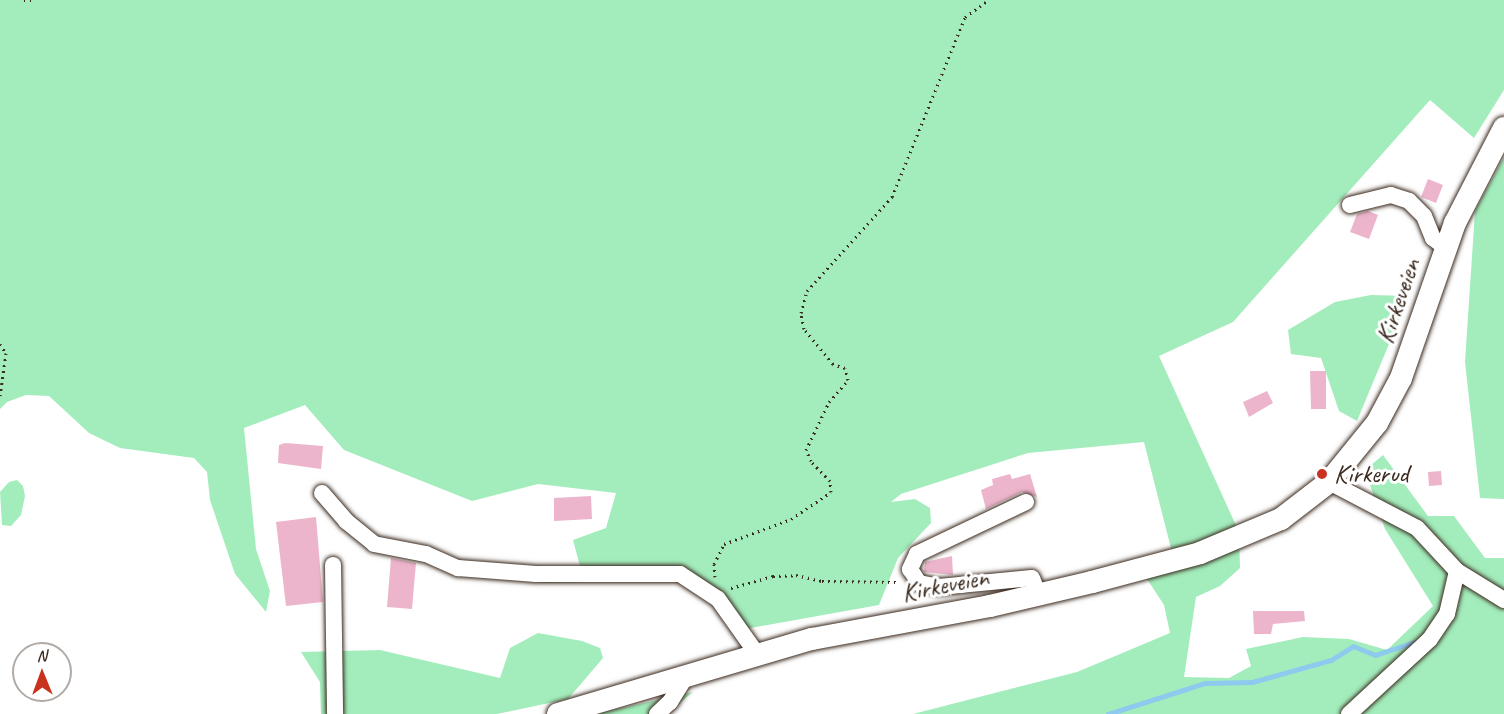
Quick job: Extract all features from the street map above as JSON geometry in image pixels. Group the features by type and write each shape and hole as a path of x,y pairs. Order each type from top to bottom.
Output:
{"main road":[{"name":"Kirkeveien","path":"558,714 812,639 1039,596 1200,553 1249,535 1281,519 1329,482 1377,423 1401,378 1446,248 1465,201 1504,128"}],"street":[{"path":"1350,206 1391,195 1409,201 1424,216 1433,238 1446,248"},
{"path":"1329,482 1417,528 1457,571 1504,600"},
{"path":"322,493 346,521 386,549 426,554 458,568 536,574 663,571 680,573 721,594 757,654"},
{"path":"1026,502 918,554 910,569 919,583 939,587 1032,578 1039,596"},
{"path":"333,566 335,714"},
{"path":"1349,714 1430,639 1447,614 1457,571"},
{"path":"657,714 670,702 687,675"}],"path":[{"path":"24,0 31,0"},
{"path":"919,583 873,579 842,582 796,575 773,576 750,586 721,594 715,577 714,564 724,544 791,519 831,492 830,481 811,462 806,450 829,402 848,380 845,368 833,364 804,329 801,313 807,291 819,273 892,197 965,17 988,0"},
{"path":"0,344 6,353 0,396"}],"green space":[{"path":"0,0 1504,0 1504,90 1474,138 1430,100 1233,322 1159,356 1239,532 1240,568 1220,586 1196,597 1184,677 1229,678 1251,666 1246,649 1303,637 1349,639 1387,650 1433,606 1385,529 1365,470 1383,455 1428,516 1454,516 1485,558 1504,558 1504,714 913,714 1077,672 1170,633 1164,605 1147,579 1176,568 1144,442 1028,453 901,494 891,502 915,499 930,508 931,523 898,558 879,605 734,631 713,603 693,588 670,580 541,583 547,571 581,570 573,540 606,528 616,493 538,484 472,501 344,450 305,405 244,428 256,549 270,591 266,612 235,574 210,500 207,472 194,458 120,448 89,433 49,396 26,395 7,402 0,409"},
{"path":"1504,157 1504,499 1480,498 1465,362 1475,211"},
{"path":"1371,295 1409,296 1357,421 1339,411 1321,358 1291,354 1288,330 1335,302"},
{"path":"17,480 23,486 25,496 21,515 11,526 2,525 0,492 9,482"},
{"path":"538,633 582,641 600,648 603,658 568,699 497,714 321,714 320,682 301,652 380,650 500,678 510,648"},
{"path":"693,692 666,714 595,714"}],"building":[{"path":"1428,179 1443,185 1436,203 1421,197"},
{"path":"1368,211 1378,215 1369,239 1350,232 1357,214"},
{"path":"1310,371 1326,371 1326,409 1311,409"},
{"path":"1267,391 1273,403 1249,417 1243,402"},
{"path":"285,443 323,446 321,469 278,463 279,445"},
{"path":"1441,471 1442,485 1429,486 1428,472"},
{"path":"1010,474 1012,479 1030,474 1037,497 1022,492 986,509 981,490 993,485 992,479"},
{"path":"591,496 592,519 554,521 554,498"},
{"path":"316,517 323,602 286,606 276,522"},
{"path":"952,556 953,575 924,572 925,562"},
{"path":"391,558 416,563 412,609 387,607"},
{"path":"1253,611 1304,611 1305,621 1273,624 1271,634 1254,634"}],"waterway":[{"path":"1108,714 1205,683 1252,682 1331,660 1353,646 1375,655 1414,642"}],"place":[{"name":"Kirkerud","path":"1322,474"}]}
